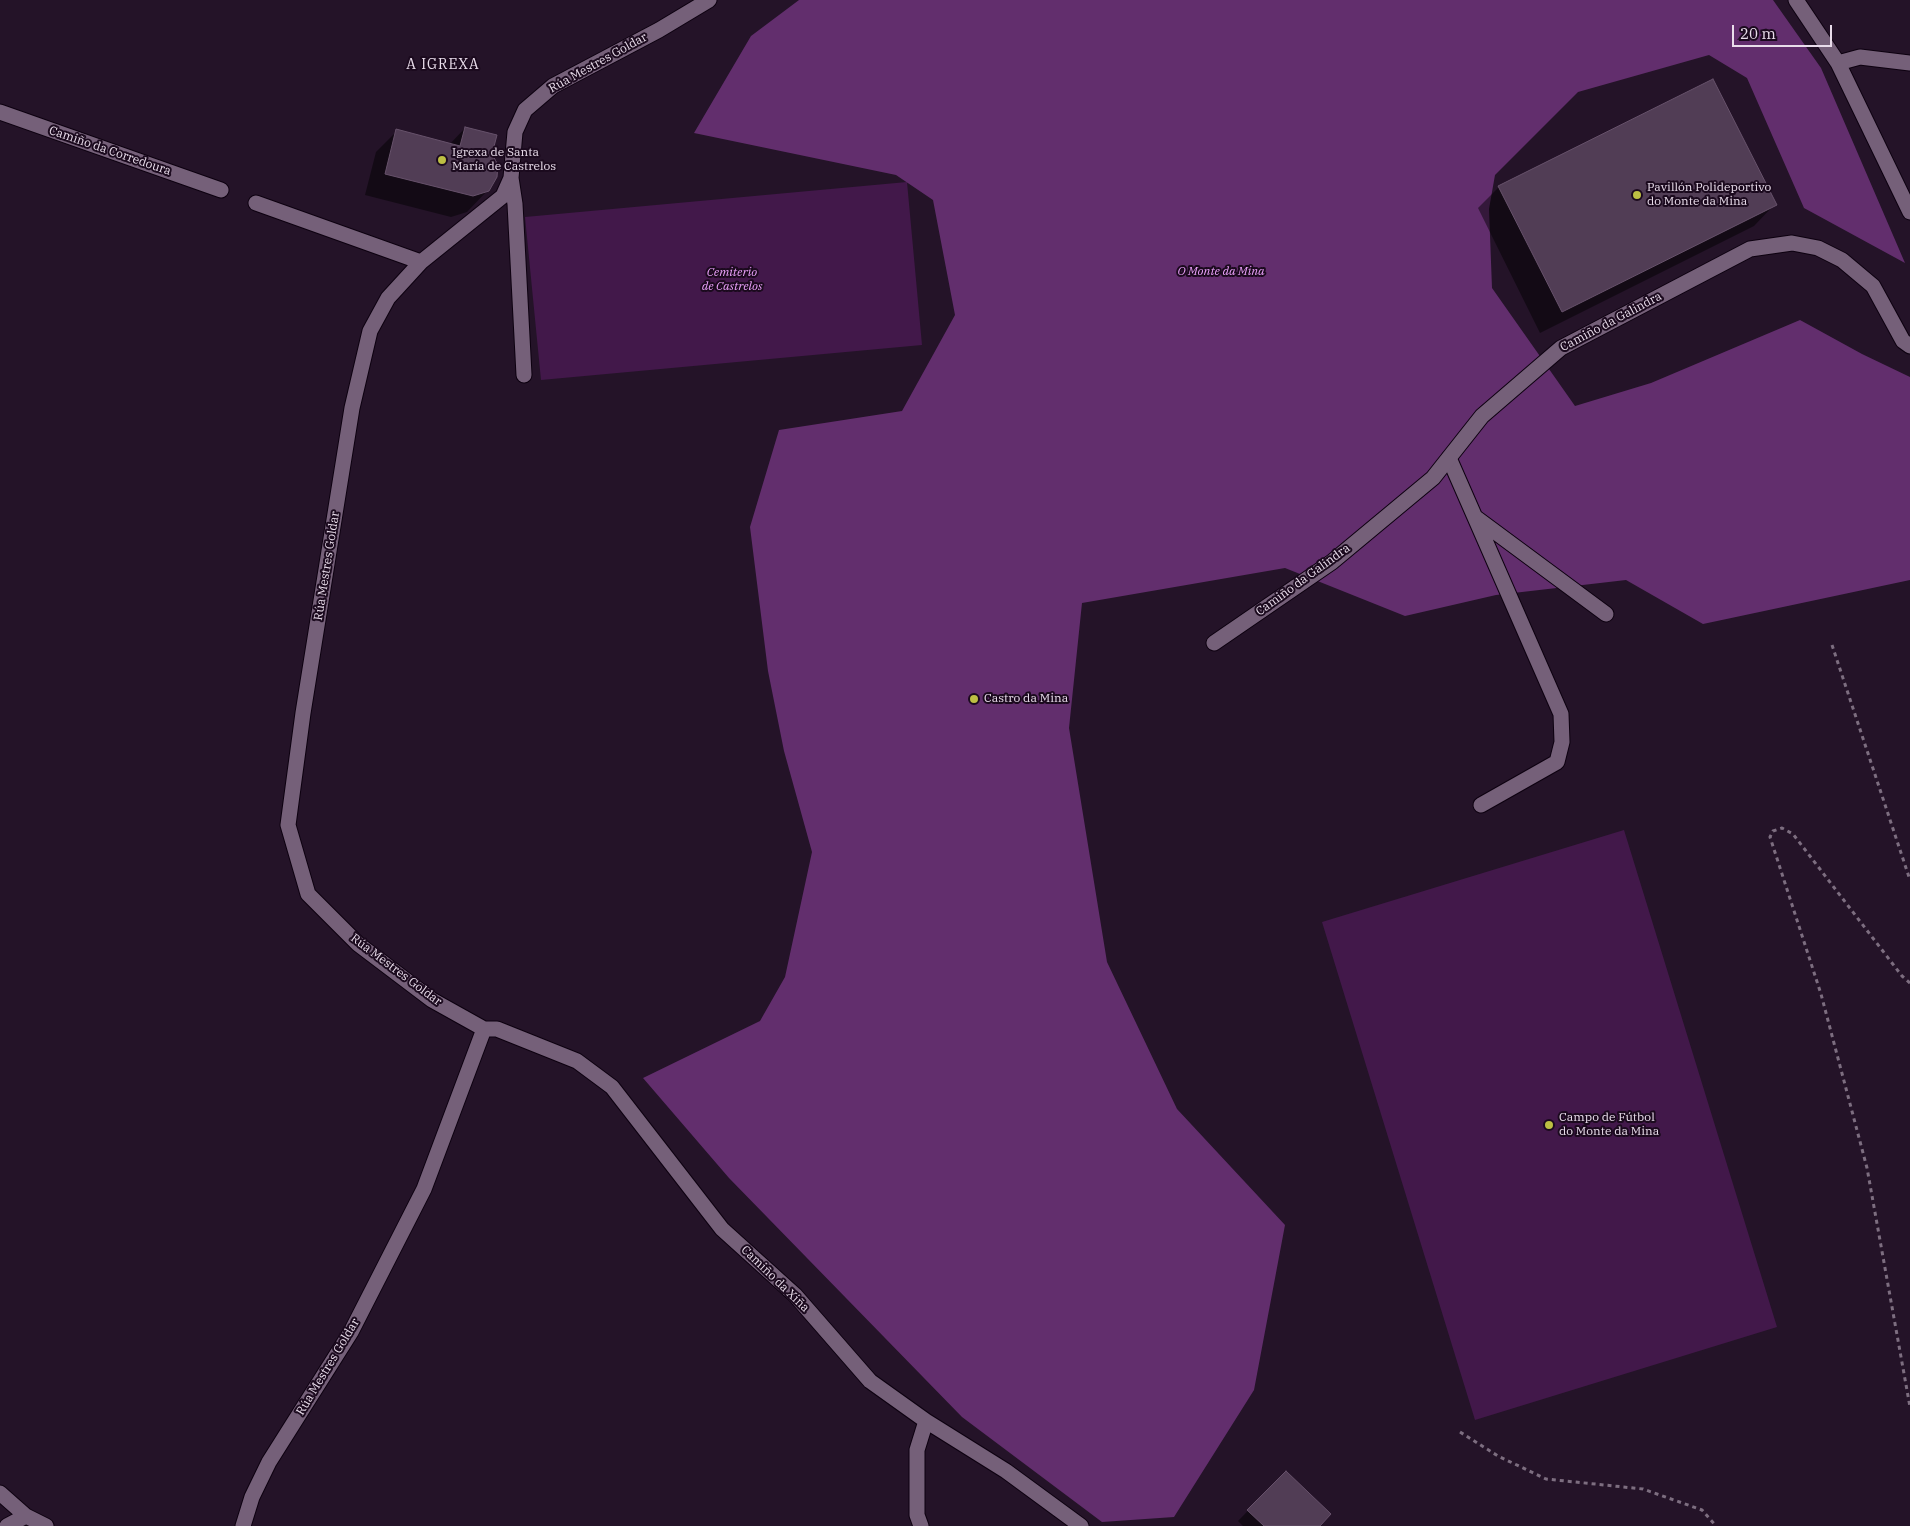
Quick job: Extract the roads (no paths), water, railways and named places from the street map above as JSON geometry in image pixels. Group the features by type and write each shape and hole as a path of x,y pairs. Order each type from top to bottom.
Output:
{"street":[{"name":"Rúa Mestres Goldar","path":"524,375 515,204 511,178 515,132 525,110 553,86 659,30 709,0"},
{"path":"1796,0 1838,63 1910,212"},
{"path":"1838,63 1860,57 1910,63"},
{"name":"Camiño da Corredoura","path":"0,112 220,190"},
{"name":"Rúa Mestres Goldar","path":"243,1526 252,1497 269,1462 351,1332 424,1189 484,1029 432,1000 358,944 308,894 288,825 303,713 352,408 370,331 388,298 421,262 503,196 511,178"},
{"path":"256,203 421,262"},
{"name":"Camiño da Galindra","path":"1214,643 1332,562 1433,478 1482,416 1561,348 1750,249 1792,243 1818,248 1842,260 1873,286 1903,341 1910,346"},
{"path":"1449,458 1561,714 1562,742 1557,762 1482,805"},
{"path":"1474,517 1606,614"},
{"name":"Camiño da Xiña","path":"484,1029 497,1029 577,1061 612,1087 722,1229 796,1295 870,1381 926,1421 1006,1471 1081,1526"},
{"path":"921,1526 917,1515 917,1450 926,1421"},
{"path":"0,1494 26,1516 46,1526"},
{"path":"7,1526 26,1516"}],"place":[{"name":"Igrexa de Santa María de Castrelos","path":"442,160"},
{"name":"Pavillón Polideportivo do Monte da Mina","path":"1637,195"},
{"name":"Castro da Mina","path":"974,699"},
{"name":"Campo de Fútbol do Monte da Mina","path":"1549,1125"}],"district":[{"name":"A IGREXA","path":"443,65"}],"park label":[{"name":"O Monte da Mina","path":"1221,272"},
{"name":"Cemiterio de Castrelos","path":"732,280"}]}
